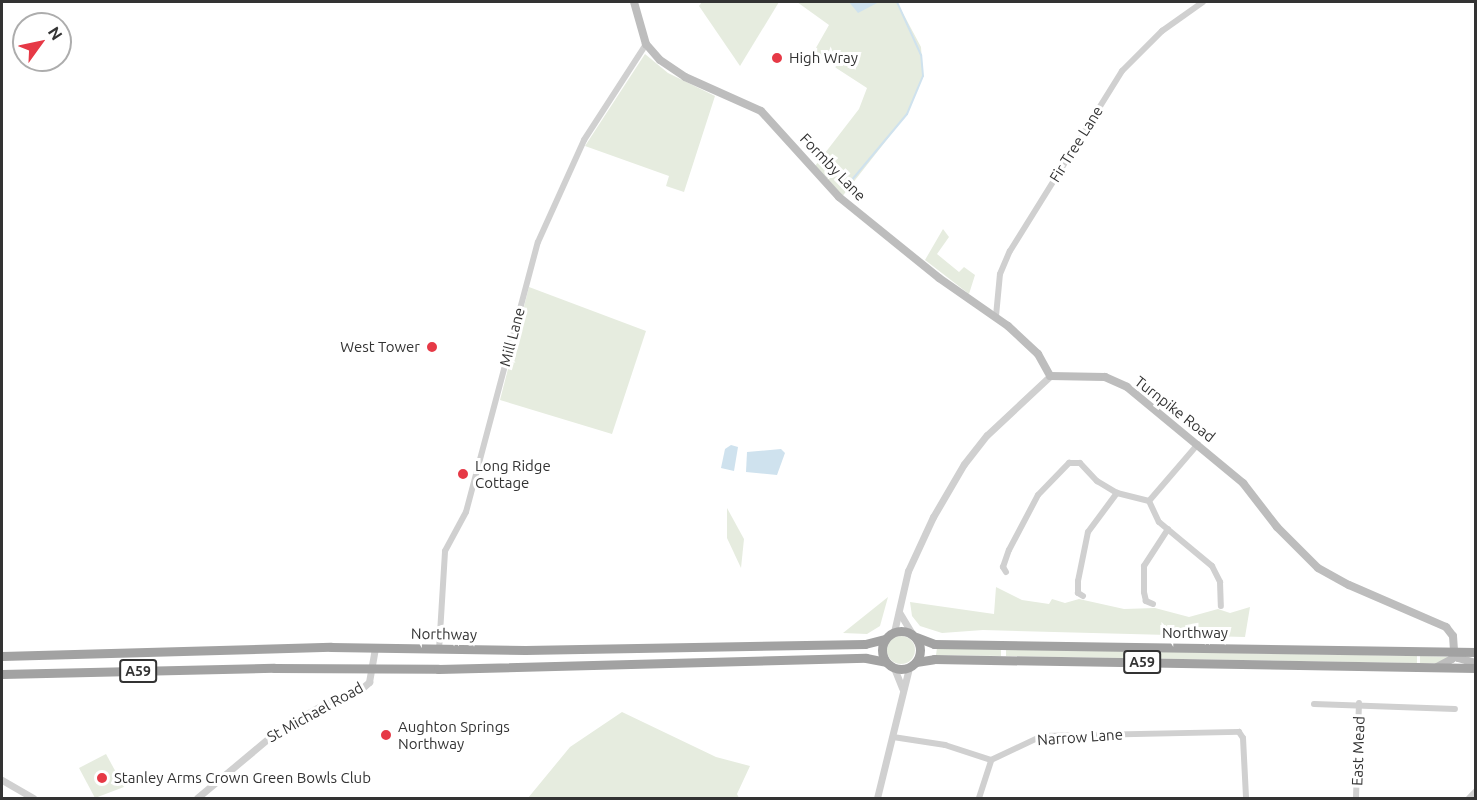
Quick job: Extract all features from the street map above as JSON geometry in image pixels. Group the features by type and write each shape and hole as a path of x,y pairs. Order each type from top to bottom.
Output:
{"highway":[{"name":"A59","path":"885,639 894,632 914,635"},
{"name":"Northway","path":"914,635 934,644 1476,652"},
{"path":"913,665 921,650 914,635"},
{"name":"Northway","path":"2,656 375,648 439,650 865,644 885,639"},
{"path":"885,639 882,650 886,662"},
{"path":"438,669 439,650"},
{"name":"A59","path":"2,674 271,668 438,669 866,658 886,662 894,668 913,665"},
{"name":"Northway","path":"913,665 965,659 1429,668 1476,666"}],"main road":[{"path":"634,2 646,44"},
{"name":"Formby Lane","path":"646,44 685,77 761,111 839,196 939,278 996,316 1038,354 1050,376"},
{"name":"Turnpike Road","path":"1050,376 1111,379 1198,444 1243,483 1277,527 1318,568 1349,585 1446,627 1453,636 1454,652"},
{"path":"1454,652 1458,658 1476,666"},
{"path":"1429,668 1443,666 1452,659 1454,652"}],"street":[{"name":"Fir Tree Lane","path":"996,316 1000,274 1010,251 1122,71 1162,31 1203,2"},
{"name":"Mill Lane","path":"439,650 445,551 466,512 538,242 584,140 646,44"},
{"path":"894,632 908,572 933,517 964,464 987,435 1050,376"},
{"path":"1149,501 1198,444"},
{"path":"996,568 1005,569 1038,495 1069,463 1082,465 1097,481 1117,493 1149,501"},
{"path":"1078,595 1088,532 1117,493"},
{"path":"1149,501 1157,519 1212,566 1220,582 1215,598 1221,606"},
{"path":"1153,604 1144,603 1144,566 1168,529"},
{"path":"899,612 914,635"},
{"path":"373,670 375,648"},
{"path":"877,798 893,737 902,688 913,665"},
{"path":"894,668 902,688"},
{"name":"St Michael Road","path":"197,798 276,732 319,706 361,689 373,670"},
{"name":"East Mead","path":"1314,704 1359,703 1452,709 1448,701"},
{"name":"East Mead","path":"1356,798 1359,703"},
{"path":"1243,724 1240,733 1246,798"},
{"name":"Narrow Lane","path":"991,760 1042,736 1240,733"},
{"path":"893,737 945,745 991,760 979,798"},
{"path":"2,780 33,798"},
{"path":"1469,798 1476,791"}],"shaded area":[{"path":"702,2 779,2 740,66 699,6"},
{"path":"797,2 897,2 921,47 923,76 907,114 841,198 815,166 859,109 867,88 813,53 829,25"},
{"path":"645,54 668,73 715,96 684,192 666,186 669,176 585,146"},
{"path":"943,229 949,237 937,254 959,272 964,267 975,275 969,294 925,260"},
{"path":"529,287 646,331 612,434 500,400"},
{"path":"727,508 744,539 741,568 727,538"},
{"path":"996,587 1022,600 1049,604 1052,599 1065,603 1079,599 1124,609 1155,608 1189,617 1218,609 1230,613 1250,607 1245,637 983,630 942,633 920,626 912,616 910,602 994,614"},
{"path":"888,597 880,626 867,634 843,633"},
{"path":"901,636 911,640 915,650 911,660 901,664 891,660 887,650 891,640"},
{"path":"937,648 1001,649 1001,656 936,655"},
{"path":"1006,649 1417,656 1417,663 1006,656"},
{"path":"1420,656 1449,657 1441,663 1420,663"},
{"path":"622,712 716,757 750,766 737,794 739,798 528,798 570,747"},
{"name":"Stanley Arms Crown Green Bowls Club","path":"106,754 124,787 95,798 79,768"}],"water":[{"path":"849,2 879,2 858,13"},
{"path":"731,445 738,447 734,471 721,468 725,449"},
{"path":"781,449 785,453 777,475 746,472 747,452"}],"waterway":[{"path":"851,181 907,114 923,76 921,55 897,2"}],"place":[{"name":"High Wray","path":"777,58"},
{"name":"West Tower","path":"432,347"},
{"name":"Long Ridge Cottage","path":"463,474"},
{"name":"Aughton Springs Northway","path":"386,735"},
{"name":"Stanley Arms Crown Green Bowls Club","path":"102,778"}]}
